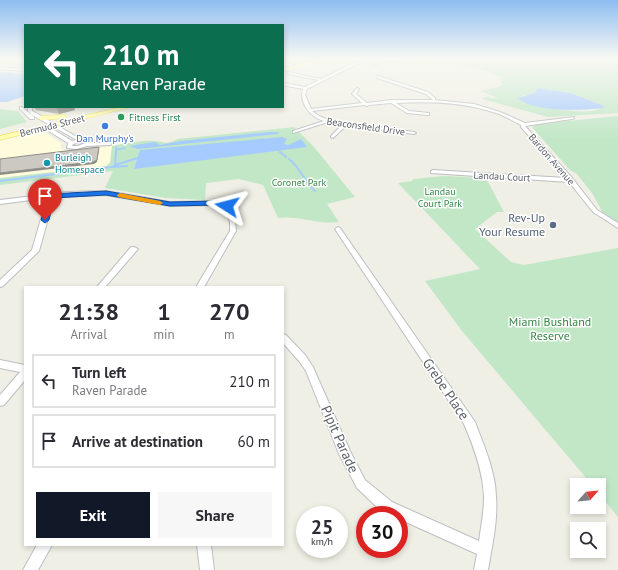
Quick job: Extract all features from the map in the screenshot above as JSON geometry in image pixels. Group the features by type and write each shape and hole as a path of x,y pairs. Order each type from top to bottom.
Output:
{"main road":[{"name":"Bermuda Street","path":"0,133 35,123 104,108"},
{"name":"Bermuda Street","path":"0,138 35,123 55,126 124,108"}],"street":[{"path":"292,86 305,88"},
{"path":"309,86 305,88 303,95 309,110 434,99 459,102 486,109 513,118 524,124"},
{"path":"404,86 427,93 434,99"},
{"path":"357,89 354,94 366,105"},
{"path":"392,102 408,112 427,114"},
{"path":"24,104 16,107 24,108"},
{"path":"21,108 35,123 71,143 80,141 88,142 88,145"},
{"path":"30,108 35,123"},
{"name":"Beaconsfield Drive","path":"309,110 316,117 328,121 414,133"},
{"name":"Bardon Avenue","path":"572,118 524,124 523,126 571,180 595,212 618,226"},
{"path":"295,132 328,121"},
{"path":"333,137 346,124"},
{"path":"55,126 80,141"},
{"path":"71,143 69,147 74,148 88,145 110,144"},
{"name":"Landau Court","path":"433,172 571,180"},
{"path":"0,202 51,196 106,193 170,204 224,204 227,206 233,231 201,286"},
{"path":"0,284 4,278 35,251 51,196"},
{"name":"Grebe Place","path":"338,229 469,422 480,449 487,472 490,498 482,570"},
{"path":"101,286 134,249"},
{"name":"Pipit Parade","path":"284,338 302,358 310,370 345,454 361,484 387,508 484,550"},
{"path":"0,364 24,369"},
{"path":"0,402 24,374"},
{"path":"30,570 44,546"},
{"path":"204,546 207,570"}],"shaded area":[{"path":"37,132 46,133 61,143 61,149 67,151 112,146 110,163 106,166 0,178 0,141"}],"green space":[{"path":"501,86 618,86 618,113 548,117 482,99 485,97 500,99 481,91","holes":["538,88 571,93 604,106 597,110 588,111 565,110 523,102 521,96 532,94"]},
{"path":"0,109 18,111 27,122 0,129"},
{"path":"618,116 618,222 603,213 592,193 577,174 570,170 532,127 537,124"},
{"name":"Coronet Park","path":"294,127 314,147 355,197 327,204 339,222 331,223 286,217 278,218 263,185 239,179 206,183 205,200 166,198 105,188 113,171 0,185 0,178 106,166 110,163 112,146 144,141 168,143 178,139"},
{"name":"Miami Bushland Reserve","path":"444,176 486,178 504,212 497,212 475,229 511,262 524,265 618,248 618,517 606,502 606,478 586,478 462,331 425,281 480,269 398,183 412,181 413,179"}],"water":[{"path":"0,86 24,86 24,96 7,102 0,102"},
{"path":"538,88 571,93 604,106 603,108 571,110 546,108 525,103 518,98 534,93"},
{"path":"280,132 278,134 138,149 129,146 155,142 160,145 181,141"},
{"path":"282,137 287,139 284,144 288,145 301,139 307,147 134,169 140,150"}],"building":[{"name":"Burleigh Homespace","path":"99,147 97,160 93,162 0,173 0,159"}],"waterway":[{"path":"116,150 125,148"},
{"path":"115,165 116,152"},
{"path":"280,152 286,157"},
{"path":"115,165 138,158"},
{"path":"289,159 315,191"},
{"path":"0,181 112,167 115,165"},
{"path":"113,167 127,166"}],"slow traffic":[{"path":"120,195 147,202 160,203"}],"place":[{"name":"Fitness First","path":"121,117"},
{"name":"Dan Murphy's","path":"105,126"},
{"name":"Burleigh Homespace","path":"47,163"},
{"name":"Rev-Up Your Resume","path":"553,225"}],"route":[{"path":"45,220 51,196 66,194 106,193 127,196 147,202 170,204 217,203 227,206"}],"park label":[{"name":"Landau Court Park","path":"440,196"}]}
